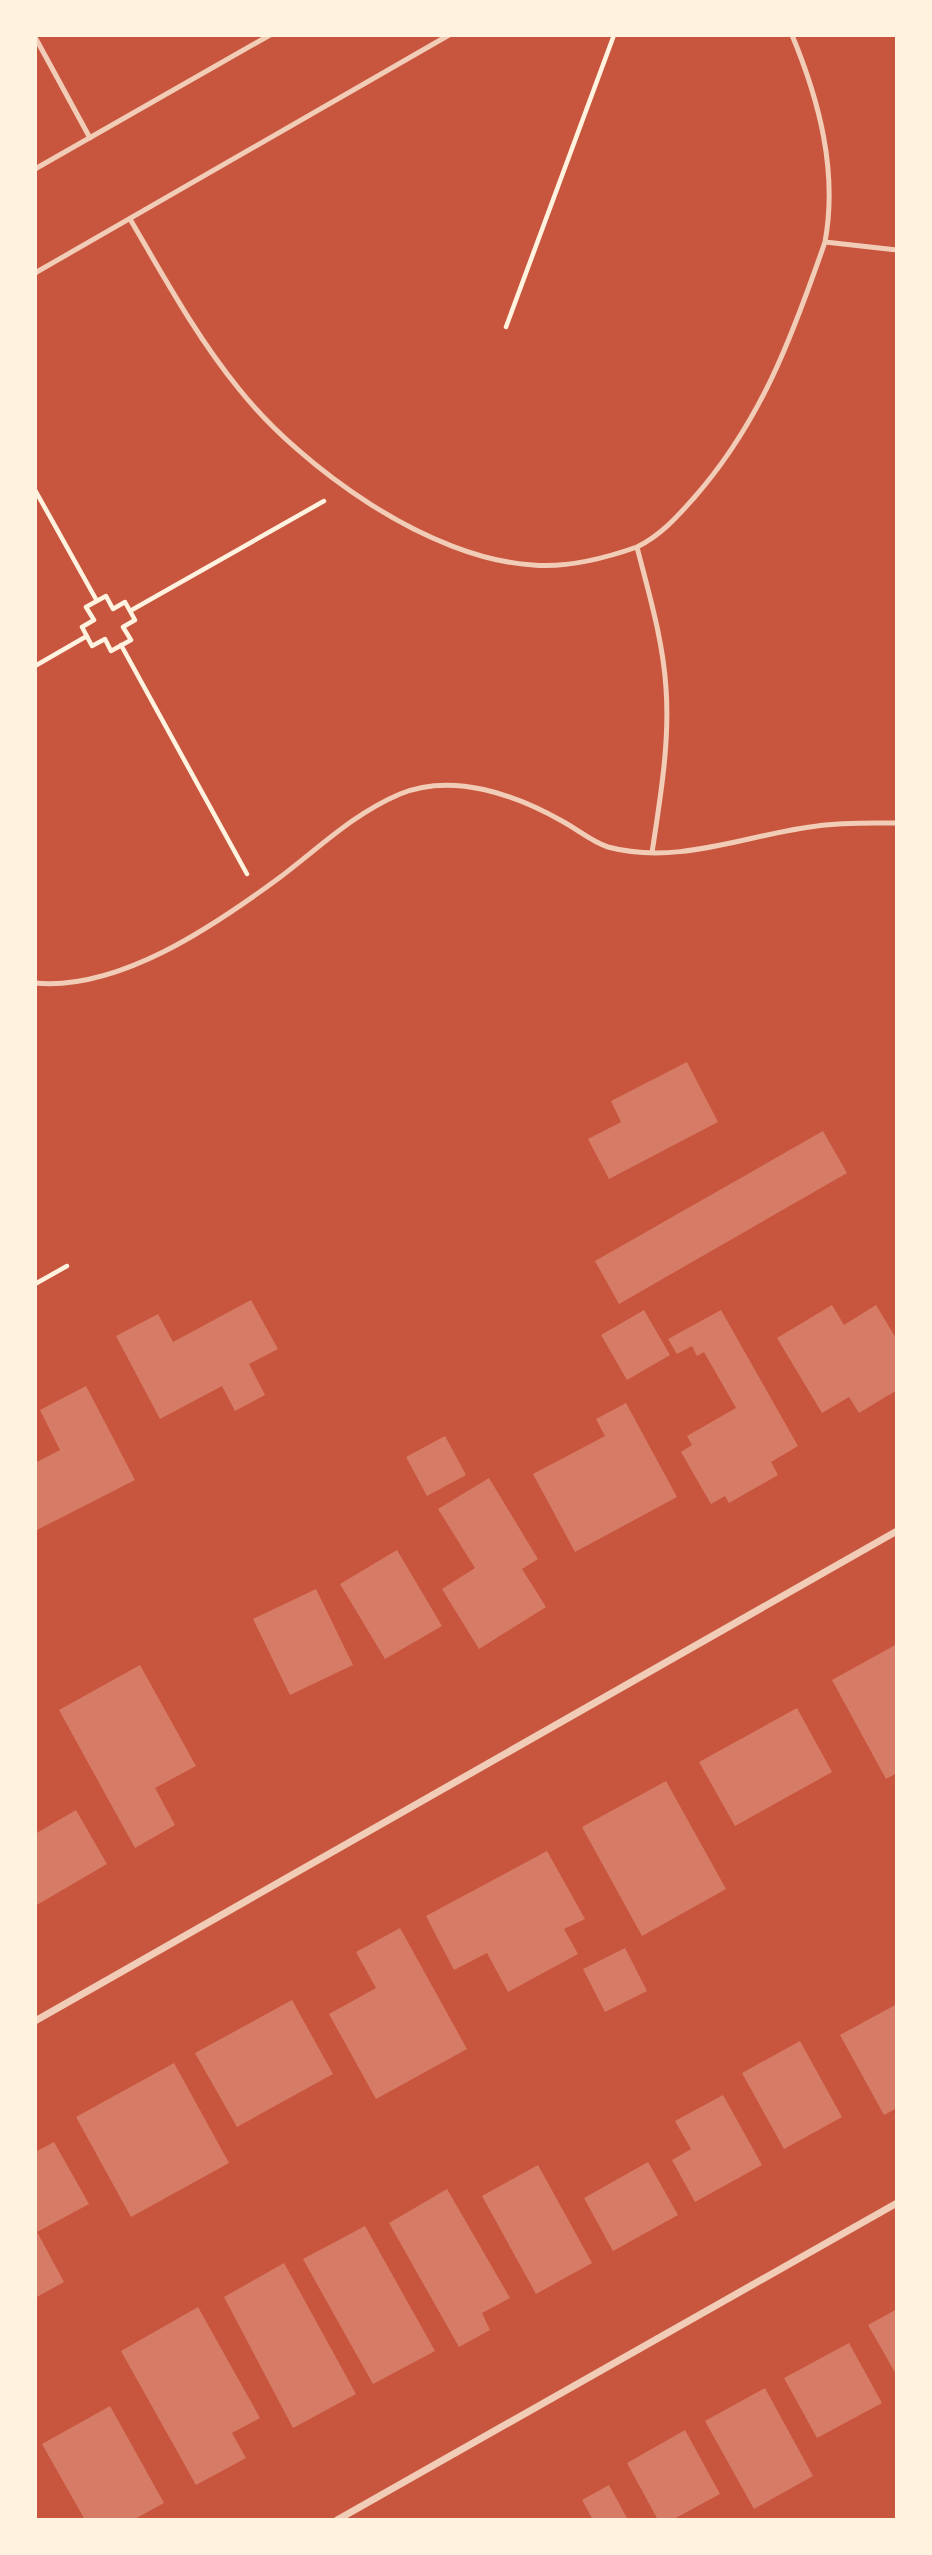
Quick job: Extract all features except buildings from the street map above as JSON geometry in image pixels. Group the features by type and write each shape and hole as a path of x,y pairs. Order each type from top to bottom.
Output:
{"street":[{"path":"35,2021 897,1531"},
{"path":"337,2520 897,2203"}],"lane":[{"path":"35,169 270,35"},
{"path":"35,273 449,35"},
{"path":"130,219 192,325 241,392 291,444 347,488 427,535 470,552 510,563 533,566 569,564 614,555 637,547 667,527 720,468 758,409 793,333 825,242 829,198 826,150 815,101 792,35"},
{"path":"35,37 90,138"},
{"path":"825,242 897,250"},
{"path":"637,547 661,645 666,691 663,769 652,853"},
{"path":"35,984 74,983 113,973 183,940 257,893 352,819 401,794 438,785 470,788 517,799 549,813 605,846 652,853 701,850 817,826 897,823"}],"path":[{"path":"506,327 614,35"},
{"path":"130,611 347,488"},
{"path":"35,490 97,601"},
{"path":"106,596 113,609 125,602 135,620 123,627 131,640 111,651 105,639 92,646 82,627 94,620 86,607 97,601 106,596"},
{"path":"35,666 87,636"},
{"path":"121,645 257,893"},
{"path":"35,1284 67,1266"}]}
